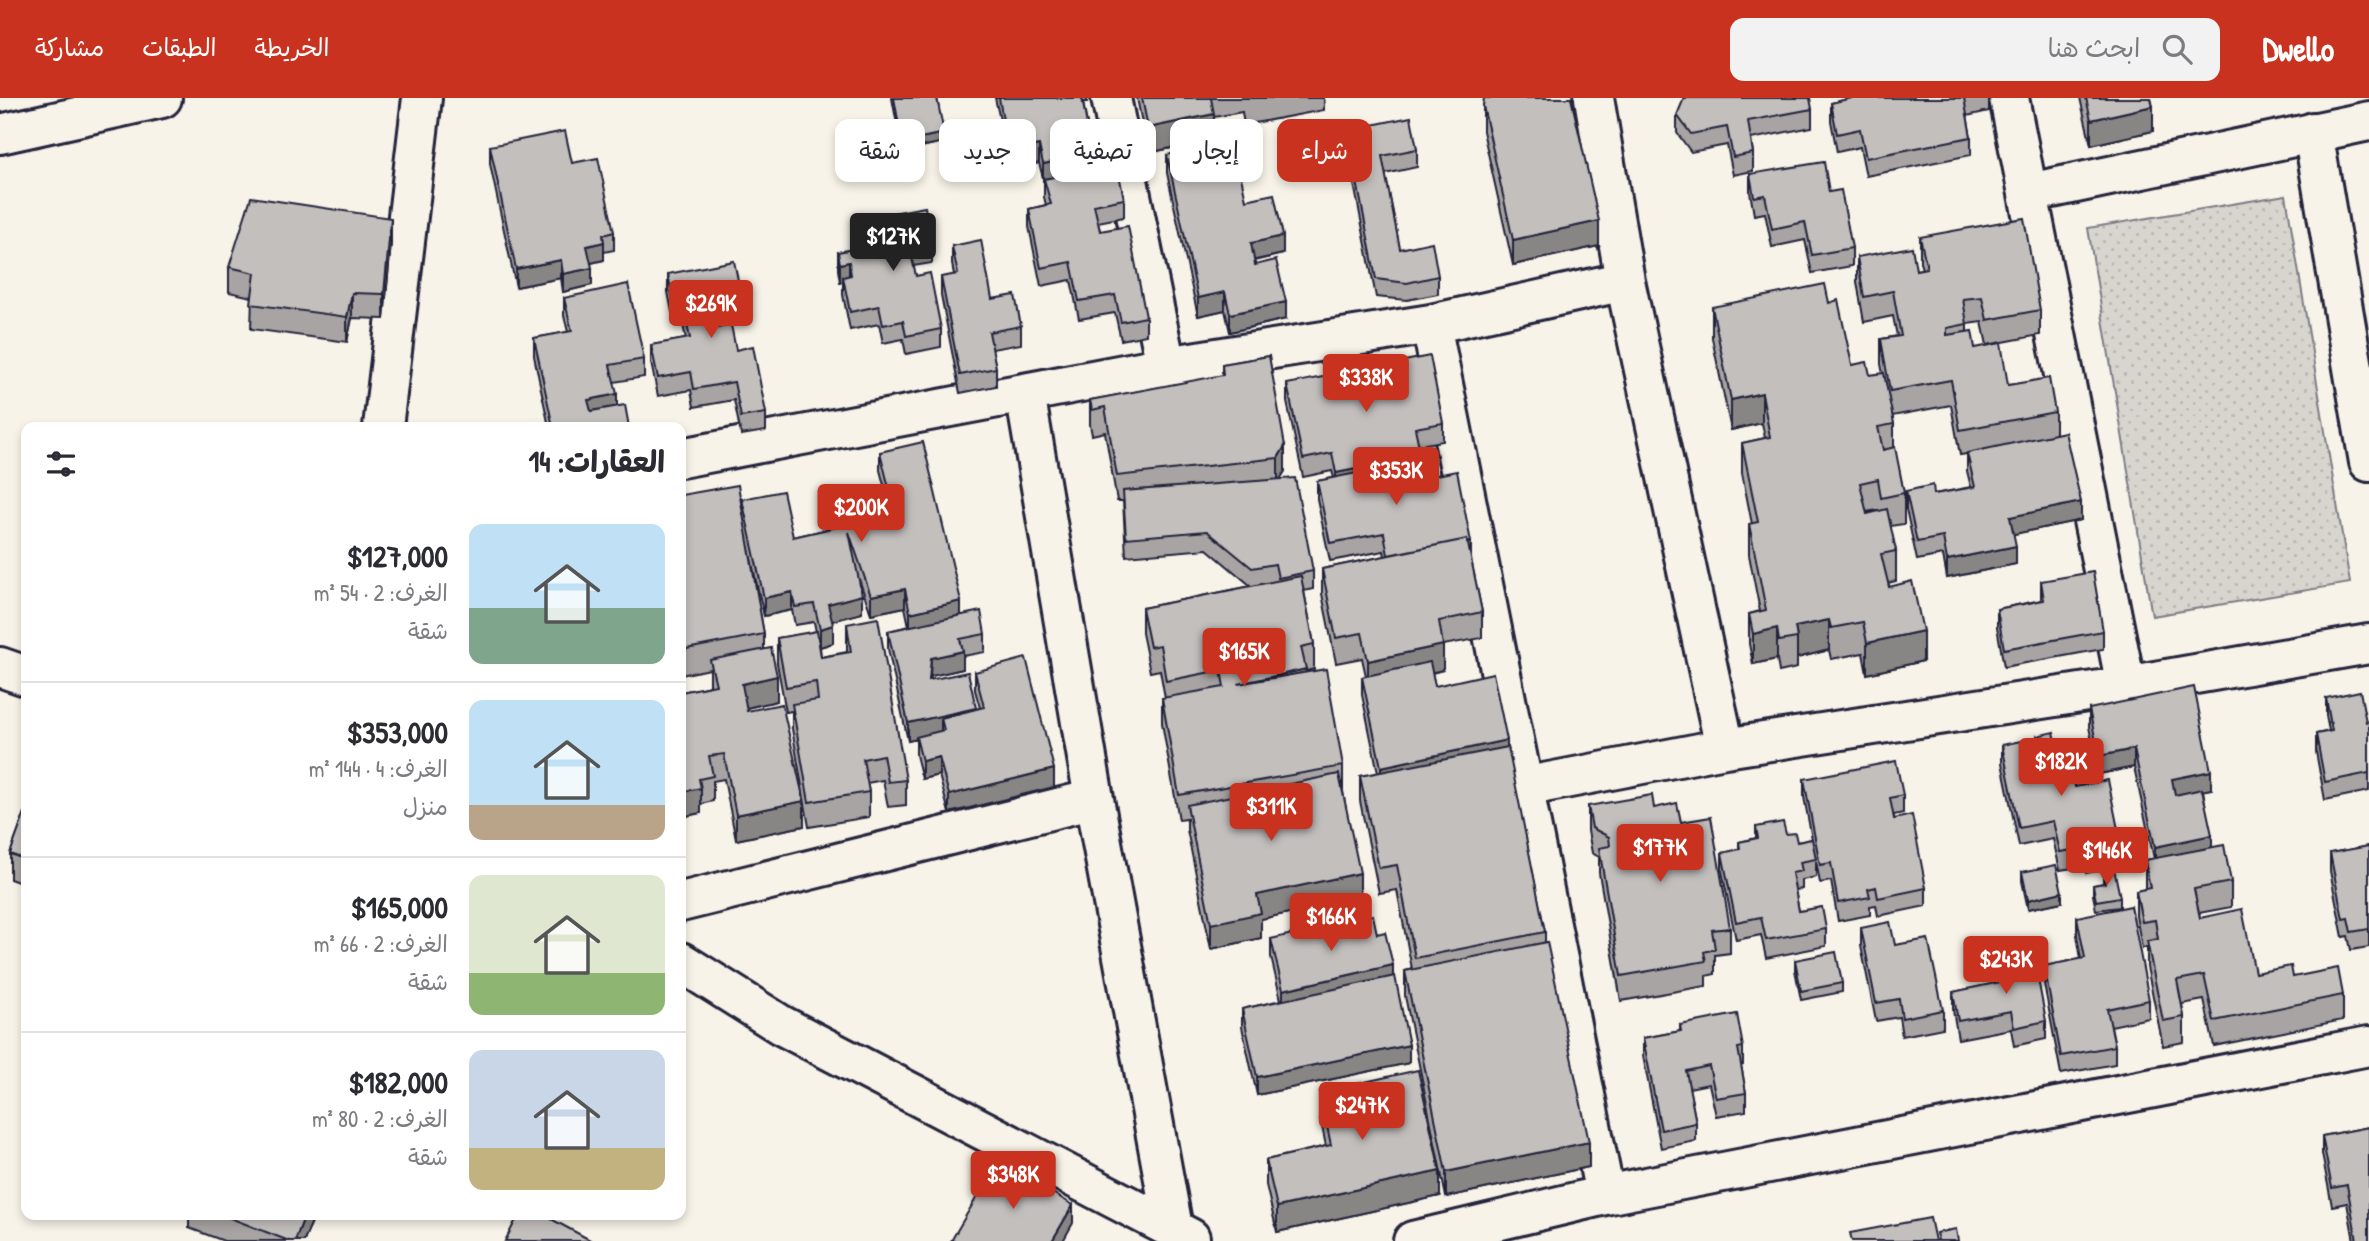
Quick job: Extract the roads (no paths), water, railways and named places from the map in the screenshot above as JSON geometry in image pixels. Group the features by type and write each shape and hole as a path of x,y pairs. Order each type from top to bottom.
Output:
{"street":[{"path":"0,134 162,98"},
{"path":"384,422 422,98"},
{"path":"1111,98 1166,366"},
{"path":"1594,98 1625,281 1725,748"},
{"path":"2009,98 2126,686"},
{"path":"2029,193 2369,121"},
{"path":"2313,132 2369,462"},
{"path":"686,457 1166,366 1432,324 1625,281"},
{"path":"1432,324 1605,1195"},
{"path":"1025,393 1094,799 1184,1234"},
{"path":"1523,787 1725,748 2126,686 2369,644"},
{"path":"0,667 21,674"},
{"path":"686,901 1094,799"},
{"path":"686,965 781,1025 1184,1234"},
{"path":"1413,1241 1605,1195 2369,1046"}]}
